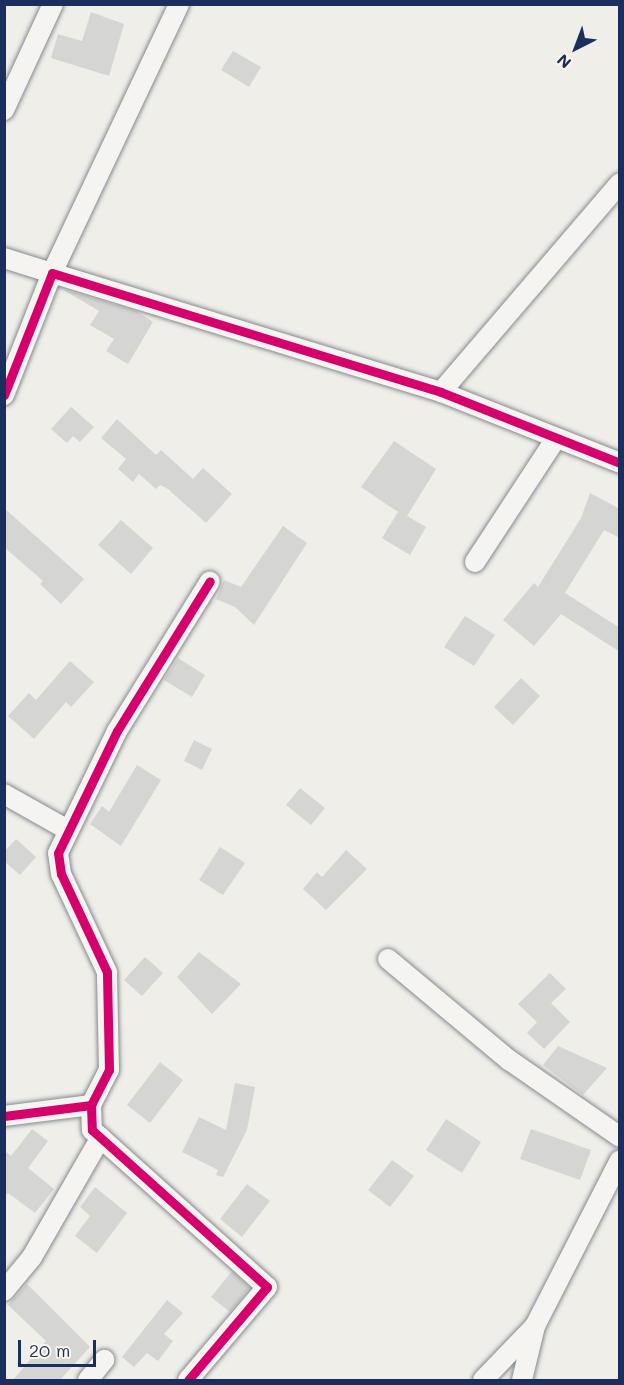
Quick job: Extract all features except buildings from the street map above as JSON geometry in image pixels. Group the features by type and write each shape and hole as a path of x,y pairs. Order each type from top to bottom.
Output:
{"street":[{"path":"4,110 53,4"},
{"path":"4,395 52,273 179,4"},
{"path":"441,392 620,183"},
{"path":"4,258 441,392 620,463"},
{"path":"475,562 556,438"},
{"path":"188,1380 267,1287 92,1130 91,1105 111,1058 110,985 102,957 57,862 68,830 117,731 210,581"},
{"path":"4,794 68,830"},
{"path":"388,959 509,1060 620,1137"},
{"path":"4,1116 91,1105"},
{"path":"4,1290 32,1257 100,1137"},
{"path":"522,1380 535,1326 620,1160"},
{"path":"483,1380 535,1326"},
{"path":"88,1380 104,1360"}],"cycle path":[{"path":"4,395 52,273 441,392 620,463"},
{"path":"4,1116 91,1105 109,1070 107,972 61,874 58,853 117,731 210,581"},
{"path":"91,1105 92,1130 267,1287 188,1380"}]}
